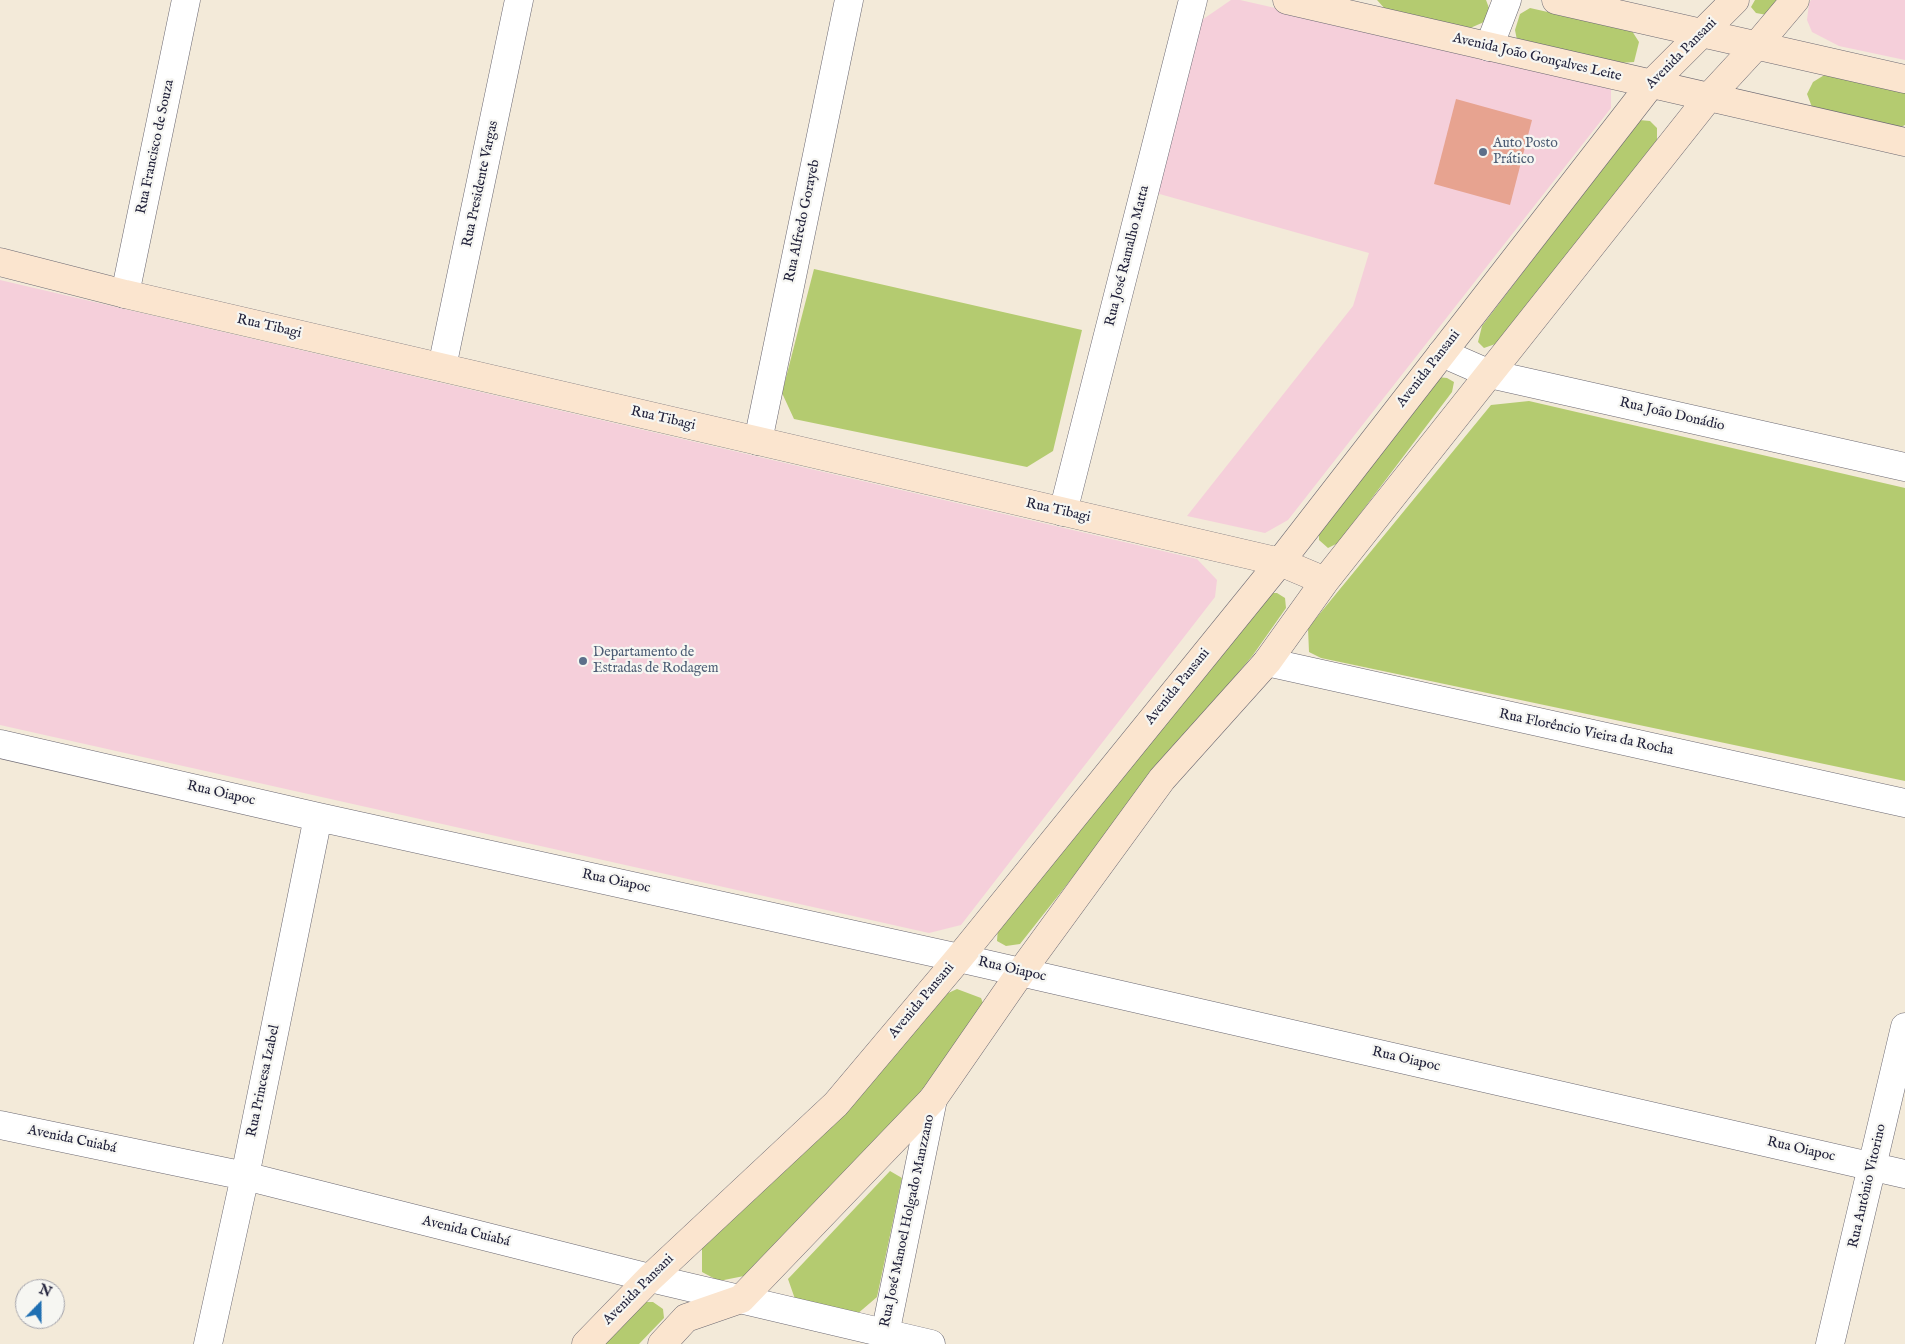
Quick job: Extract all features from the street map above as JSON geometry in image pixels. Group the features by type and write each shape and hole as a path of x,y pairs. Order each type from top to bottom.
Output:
{"main road":[{"name":"Avenida João Gonçalves Leite","path":"1287,0 1349,7 1489,47 1905,142"},
{"path":"1556,0 1905,79"},
{"name":"Avenida Pansani","path":"586,1344 650,1278 836,1104 959,958 1280,562 1650,84 1735,0"},
{"path":"662,1344 686,1318 741,1300 933,1099 1021,972 1162,779 1267,662 1325,581 1709,97 1795,0"},
{"name":"Rua Tibagi","path":"0,262 126,294 1280,562 1325,581"}],"street":[{"name":"Rua Francisco de Souza","path":"126,294 186,0"},
{"name":"Rua Presidente Vargas","path":"442,367 519,0"},
{"name":"Rua Alfredo Gorayeb","path":"758,441 849,0"},
{"name":"Rua José Ramalho Matta","path":"1063,512 1193,0"},
{"path":"1489,47 1507,0"},
{"name":"Rua João Donádio","path":"1442,353 1490,374 1905,467"},
{"name":"Rua Florêncio Vieira da Rocha","path":"1267,662 1905,803"},
{"name":"Rua Oiapoc","path":"0,744 318,817 959,958 1905,1174"},
{"name":"Rua Princesa Izabel","path":"208,1344 245,1176 318,817"},
{"name":"Rua Antônio Vitorino","path":"1830,1344 1905,1027"},
{"name":"Rua José Manoel Holgado Manzzano","path":"884,1339 933,1099"},
{"name":"Avenida Cuiabá","path":"0,1125 245,1176 741,1300 884,1339 931,1344"}],"shaded area":[{"path":"1231,0 1240,0 1611,84 1611,108 1288,520 1265,533 1187,516 1353,306 1369,253 1156,193 1199,22"},
{"path":"1811,0 1905,0 1905,60 1839,46 1812,32 1807,20"},
{"name":"Departamento de Estradas de Rodagem","path":"0,280 1197,559 1217,580 1215,597 961,925 929,933 0,725"}],"green space":[{"path":"1377,0 1486,0 1489,8 1484,22 1468,29 1386,10"},
{"path":"1755,0 1780,0 1767,15 1756,13 1751,7"},
{"path":"1530,8 1632,31 1639,42 1634,62 1619,63 1517,40 1515,30 1520,14"},
{"path":"1826,74 1905,93 1905,125 1901,127 1812,107 1807,94 1813,82"},
{"path":"1639,120 1650,121 1657,128 1657,140 1501,342 1484,348 1478,342 1482,326"},
{"path":"814,269 1082,330 1053,451 1027,467 794,419 782,393"},
{"path":"1437,377 1447,378 1454,382 1452,392 1338,543 1328,548 1319,540 1319,525"},
{"path":"1529,401 1905,488 1905,781 1321,658 1309,652 1308,628 1491,405"},
{"path":"1268,593 1277,593 1285,598 1286,608 1253,655 1155,773 1020,944 1006,946 997,941 998,927"},
{"path":"957,989 981,998 984,1006 925,1092 744,1276 719,1281 702,1272 702,1248 944,995"},
{"path":"890,1171 902,1178 877,1297 856,1315 795,1299 788,1279"},
{"path":"644,1302 653,1302 663,1309 664,1318 639,1344 604,1344"}],"building":[{"name":"Auto Posto Prático","path":"1456,99 1532,120 1510,205 1434,184"}],"place":[{"name":"Auto Posto Prático","path":"1483,152"},
{"name":"Departamento de Estradas de Rodagem","path":"583,661"}]}
